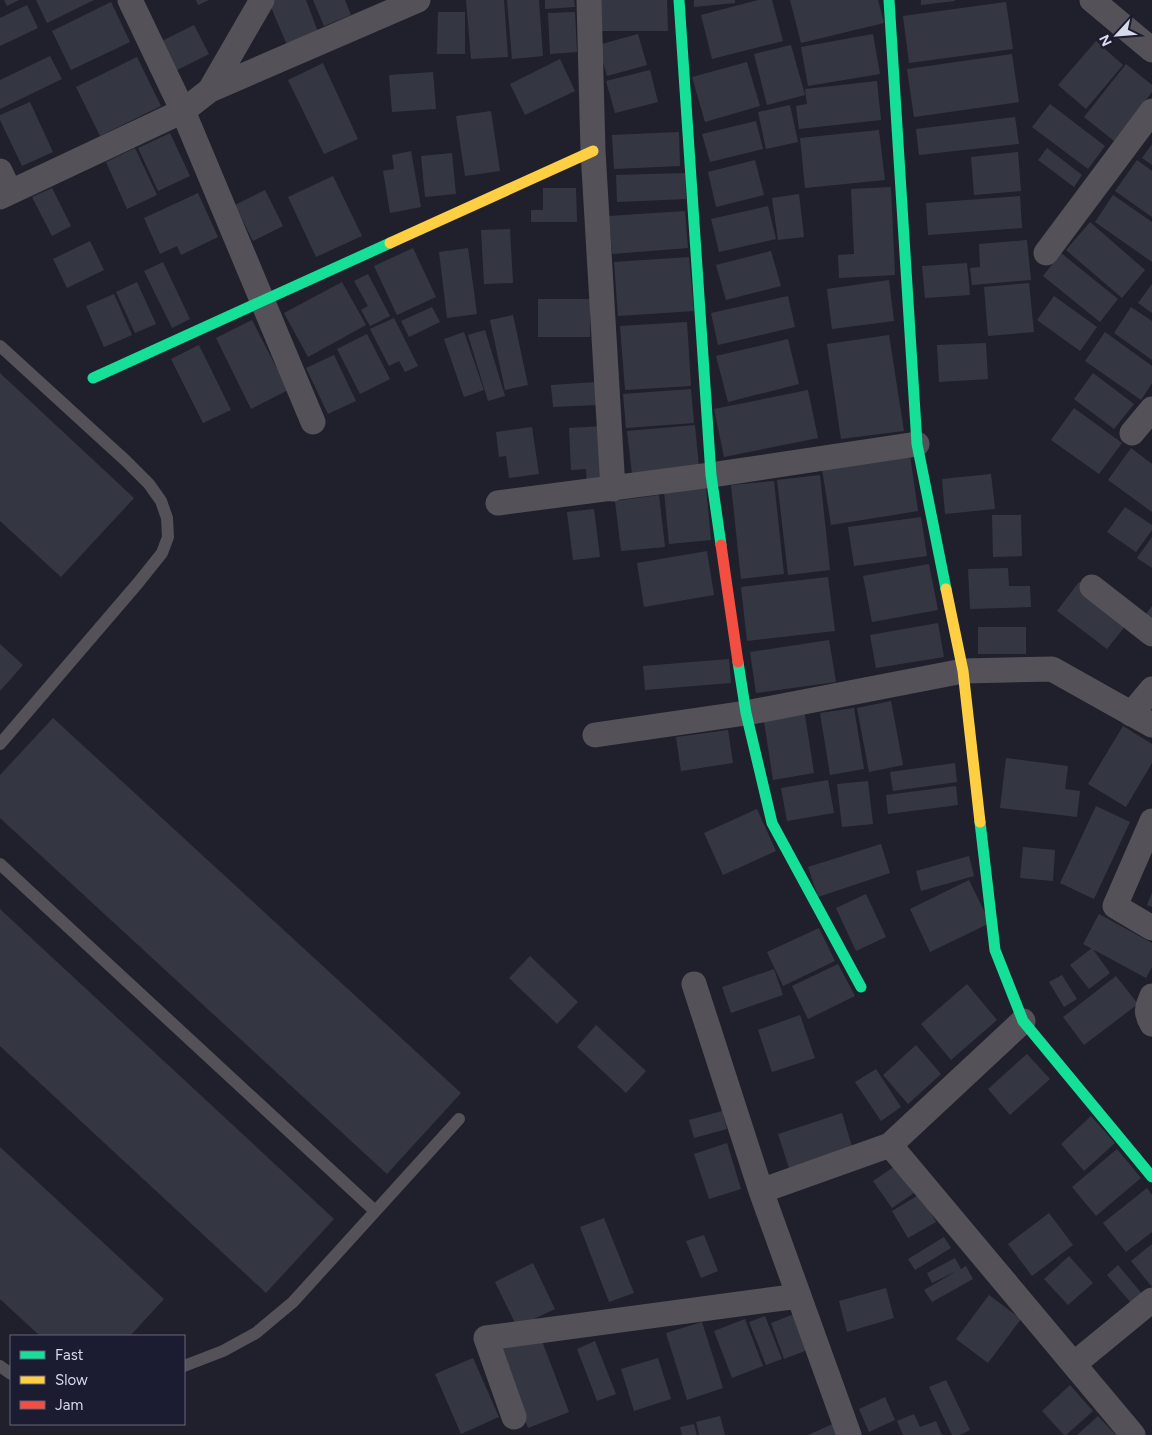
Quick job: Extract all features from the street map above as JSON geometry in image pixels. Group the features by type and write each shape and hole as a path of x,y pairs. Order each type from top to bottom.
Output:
{"street":[{"path":"130,0 183,111 313,422"},
{"path":"210,90 262,0"},
{"path":"3,186 183,111 210,90 418,0"},
{"path":"589,0 593,152 613,489"},
{"path":"679,0 712,475 746,712 772,824 862,987"},
{"path":"889,0 917,444 963,671 995,950 1023,1021 1152,1177"},
{"path":"1092,0 1152,50"},
{"path":"1046,253 1152,112"},
{"path":"93,378 593,152"},
{"path":"1132,432 1152,410"},
{"path":"498,504 712,475 917,444"},
{"path":"1092,587 1152,634"},
{"path":"595,735 746,712 963,671 1052,669 1142,720 1152,689"},
{"path":"1152,821 1115,906 1152,928"},
{"path":"694,984 761,1191 849,1435"},
{"path":"1152,996 1146,1010 1152,1024"},
{"path":"761,1191 890,1144 1023,1021"},
{"path":"890,1144 1133,1435"},
{"path":"514,1417 486,1338 799,1296"},
{"path":"1074,1364 1152,1300"}],"lane":[{"path":"0,346 149,484 161,501 164,509 167,518 168,536 162,553 138,583 0,744"},
{"path":"0,864 375,1212"},
{"path":"185,1366 224,1351 256,1333 293,1302 459,1119"}],"building":[{"path":"4,0 19,0 7,6"},
{"path":"36,0 94,0 47,23"},
{"path":"196,0 209,0 198,5"},
{"path":"268,0 306,0 318,32 287,45"},
{"path":"313,0 345,0 351,15 324,26"},
{"path":"466,0 504,0 508,57 471,59"},
{"path":"507,0 539,0 543,56 512,59"},
{"path":"545,0 574,0 575,7 545,9"},
{"path":"599,0 667,0 668,31 599,31"},
{"path":"694,0 735,0 735,3 694,7"},
{"path":"758,0 772,0 783,41 712,59 701,15"},
{"path":"790,0 878,0 884,23 801,43"},
{"path":"921,0 955,0 955,1 921,5"},
{"path":"111,2 130,42 71,70 52,31"},
{"path":"1006,2 1013,49 909,63 903,16"},
{"path":"27,5 38,28 0,46 0,18"},
{"path":"438,12 465,12 465,54 437,54"},
{"path":"575,12 577,52 550,54 548,13"},
{"path":"194,25 209,54 177,70 162,41"},
{"path":"638,34 647,65 607,76 598,45"},
{"path":"873,34 880,74 808,86 801,47"},
{"path":"1096,41 1123,65 1086,109 1058,85"},
{"path":"791,45 805,95 767,105 754,54"},
{"path":"1012,54 1019,102 914,117 907,69"},
{"path":"50,56 62,79 0,109 0,80"},
{"path":"137,57 161,106 100,136 76,87"},
{"path":"560,59 575,91 525,115 510,84"},
{"path":"747,62 760,106 705,122 692,77"},
{"path":"323,63 358,139 324,154 288,80"},
{"path":"1126,64 1152,85 1152,92 1114,141 1084,117"},
{"path":"650,70 658,102 615,113 606,81"},
{"path":"433,72 436,109 392,112 389,75"},
{"path":"877,81 881,120 799,129 796,106 807,104 805,89"},
{"path":"30,102 53,152 22,166 0,120 0,115"},
{"path":"1050,104 1105,146 1088,169 1032,127"},
{"path":"790,105 798,142 766,149 758,112"},
{"path":"491,111 500,171 465,176 456,116"},
{"path":"1015,117 1019,144 919,155 916,129"},
{"path":"756,121 763,149 710,162 702,134"},
{"path":"879,130 885,180 805,188 800,138"},
{"path":"679,132 680,166 614,169 612,135"},
{"path":"170,133 190,176 158,191 138,148"},
{"path":"1152,144 1152,165 1142,158"},
{"path":"135,148 157,195 127,209 106,162"},
{"path":"1047,148 1082,175 1074,187 1038,160"},
{"path":"411,151 421,207 390,213 383,171 394,169 392,155"},
{"path":"1018,152 1021,191 974,195 971,157"},
{"path":"452,153 456,194 425,197 421,156"},
{"path":"755,160 764,195 716,207 708,172"},
{"path":"1137,160 1152,171 1152,217 1115,191"},
{"path":"685,173 686,199 617,202 616,175"},
{"path":"333,176 362,236 316,257 288,197"},
{"path":"891,187 895,275 839,278 838,255 854,254 851,189"},
{"path":"52,188 71,226 52,236 32,197"},
{"path":"543,188 576,188 577,222 531,222 531,210 543,210"},
{"path":"265,190 283,226 253,241 235,205"},
{"path":"198,193 218,237 181,255 177,246 160,254 144,218"},
{"path":"799,194 804,237 778,240 772,198"},
{"path":"1113,195 1152,222 1152,262 1095,222"},
{"path":"1020,196 1022,228 928,235 926,203"},
{"path":"768,206 776,239 719,252 711,219"},
{"path":"685,211 688,248 612,254 609,216"},
{"path":"1090,222 1145,270 1122,298 1066,250"},
{"path":"510,229 513,283 484,284 481,230"},
{"path":"1027,240 1031,280 972,285 970,268 980,267 979,244"},
{"path":"90,241 104,270 67,288 53,259"},
{"path":"413,248 436,297 397,315 374,266"},
{"path":"468,248 477,314 447,318 439,252"},
{"path":"771,251 781,286 726,300 716,265"},
{"path":"1061,253 1118,299 1100,322 1043,276"},
{"path":"689,257 694,311 618,316 614,262"},
{"path":"163,262 190,319 172,328 144,271"},
{"path":"967,263 970,295 925,298 922,266"},
{"path":"368,274 390,316 370,326 361,310 368,306 354,281"},
{"path":"889,280 894,321 832,329 827,289"},
{"path":"137,282 156,324 135,333 116,292"},
{"path":"342,282 366,325 308,357 284,313"},
{"path":"1029,283 1034,332 988,336 984,287"},
{"path":"1152,284 1152,313 1138,303"},
{"path":"114,294 132,335 104,347 86,306"},
{"path":"788,296 795,327 718,345 711,313"},
{"path":"1054,296 1097,327 1080,351 1037,320"},
{"path":"538,299 590,299 590,337 538,337"},
{"path":"432,307 440,322 409,337 401,321"},
{"path":"1131,307 1152,321 1152,360 1114,333"},
{"path":"513,315 528,385 505,390 490,320"},
{"path":"394,318 418,366 405,372 399,361 389,366 370,329"},
{"path":"252,320 288,390 251,409 216,338"},
{"path":"687,322 691,386 625,390 620,326"},
{"path":"485,330 505,396 488,401 468,335"},
{"path":"464,332 484,390 464,397 444,339"},
{"path":"1105,332 1152,366 1152,383 1141,400 1085,361"},
{"path":"367,334 390,379 360,394 337,349"},
{"path":"889,335 904,431 841,439 827,344"},
{"path":"788,339 799,384 728,402 716,356"},
{"path":"986,343 988,379 939,382 937,345"},
{"path":"199,345 231,410 203,423 171,359"},
{"path":"334,355 356,401 328,414 306,368"},
{"path":"0,373 134,498 61,577 0,521"},
{"path":"1093,373 1134,404 1114,429 1074,399"},
{"path":"597,382 598,405 553,407 551,385"},
{"path":"691,389 694,423 626,428 623,394"},
{"path":"808,390 818,438 724,457 714,409"},
{"path":"1074,408 1122,443 1099,474 1051,440"},
{"path":"695,425 699,468 632,474 627,431"},
{"path":"603,426 607,484 587,485 586,469 571,470 569,428"},
{"path":"532,427 539,474 509,478 506,456 499,457 496,432"},
{"path":"1131,448 1152,464 1152,512 1108,480"},
{"path":"910,455 918,511 831,525 822,469"},
{"path":"991,474 995,509 945,514 942,479"},
{"path":"820,475 830,570 788,575 777,480"},
{"path":"774,481 784,574 741,579 731,485"},
{"path":"706,487 711,540 669,544 664,491"},
{"path":"659,495 665,547 621,551 615,501"},
{"path":"1125,507 1152,525 1152,530 1136,552 1107,532"},
{"path":"594,509 600,557 573,560 567,512"},
{"path":"992,515 1021,515 1022,556 993,557"},
{"path":"921,517 927,556 854,566 848,527"},
{"path":"1152,537 1152,568 1137,558"},
{"path":"707,551 714,595 644,607 637,563"},
{"path":"929,564 938,610 872,622 863,576"},
{"path":"1008,568 1009,586 1030,586 1031,607 970,609 968,569"},
{"path":"828,577 835,631 747,641 741,587"},
{"path":"1079,582 1130,620 1107,649 1057,611"},
{"path":"1152,606 1152,627 1142,619"},
{"path":"938,623 944,657 876,668 870,635"},
{"path":"978,627 1026,627 1026,654 978,654"},
{"path":"829,640 836,682 756,693 750,652"},
{"path":"0,644 23,665 0,691"},
{"path":"729,659 731,683 645,690 643,666"},
{"path":"891,701 903,765 869,772 857,708"},
{"path":"854,708 864,769 830,775 820,713"},
{"path":"804,709 814,773 773,780 763,715"},
{"path":"53,718 461,1093 387,1174 0,818 0,775"},
{"path":"1123,726 1152,744 1152,763 1126,807 1088,784"},
{"path":"728,730 733,763 681,771 676,737"},
{"path":"1006,758 1068,766 1065,789 1080,791 1077,817 1000,808"},
{"path":"955,763 957,782 893,791 890,772"},
{"path":"828,780 834,813 787,821 781,788"},
{"path":"868,781 873,824 842,827 837,784"},
{"path":"956,786 958,805 888,814 886,795"},
{"path":"1096,806 1130,822 1094,899 1060,883"},
{"path":"757,809 776,851 723,875 704,833"},
{"path":"881,844 890,873 818,897 808,867"},
{"path":"1023,847 1055,850 1053,881 1020,878"},
{"path":"969,856 974,876 921,891 916,871"},
{"path":"969,880 990,923 930,952 910,909"},
{"path":"1152,893 1152,907 1147,905"},
{"path":"866,894 886,937 856,951 836,908"},
{"path":"0,909 334,1219 266,1293 0,1046"},
{"path":"1099,914 1152,943 1152,967 1146,978 1083,944"},
{"path":"819,928 835,961 783,986 767,952"},
{"path":"1092,948 1110,973 1089,989 1070,965"},
{"path":"530,956 578,1002 557,1024 509,978"},
{"path":"838,964 855,996 808,1019 792,986"},
{"path":"774,969 783,995 731,1013 722,987"},
{"path":"1062,975 1077,999 1064,1007 1049,982"},
{"path":"1116,976 1138,1004 1084,1045 1063,1017"},
{"path":"967,984 997,1020 951,1060 921,1024"},
{"path":"800,1015 815,1058 772,1072 758,1030"},
{"path":"596,1025 646,1071 626,1093 577,1047"},
{"path":"916,1045 941,1074 908,1104 883,1075"},
{"path":"1027,1054 1050,1079 1010,1115 988,1089"},
{"path":"876,1069 901,1107 881,1121 855,1082"},
{"path":"722,1111 727,1129 694,1138 689,1120"},
{"path":"842,1113 853,1150 790,1171 778,1134"},
{"path":"1091,1116 1115,1143 1084,1171 1061,1144"},
{"path":"727,1143 741,1189 709,1199 694,1154"},
{"path":"0,1147 164,1299 131,1335 39,1335 0,1299"},
{"path":"1117,1149 1141,1178 1096,1216 1072,1187"},
{"path":"895,1166 914,1193 892,1208 873,1181"},
{"path":"1147,1188 1152,1195 1152,1232 1126,1252 1103,1223"},
{"path":"920,1194 936,1222 908,1238 892,1211"},
{"path":"1049,1213 1073,1245 1032,1276 1008,1244"},
{"path":"604,1218 634,1293 609,1302 580,1227"},
{"path":"704,1235 718,1271 701,1278 686,1241"},
{"path":"944,1237 951,1248 915,1270 908,1259"},
{"path":"1152,1244 1152,1287 1131,1261"},
{"path":"1069,1256 1093,1283 1068,1305 1044,1279"},
{"path":"955,1258 961,1269 966,1266 973,1279 932,1302 924,1290 957,1271 932,1283 927,1273"},
{"path":"533,1263 555,1309 517,1327 495,1282"},
{"path":"1118,1265 1143,1295 1132,1304 1107,1275"},
{"path":"886,1288 894,1318 847,1332 839,1301"},
{"path":"989,1295 1021,1319 988,1363 956,1339"},
{"path":"797,1313 810,1349 784,1359 771,1323"},
{"path":"765,1316 782,1359 766,1365 749,1322"},
{"path":"745,1319 763,1366 732,1378 714,1331"},
{"path":"702,1322 723,1388 687,1400 666,1333"},
{"path":"539,1333 569,1412 528,1428 498,1349"},
{"path":"595,1341 616,1394 597,1401 577,1349"},
{"path":"473,1358 499,1417 461,1434 435,1374"},
{"path":"658,1358 671,1399 634,1411 621,1369"},
{"path":"946,1380 970,1430 960,1435 952,1435 929,1387"},
{"path":"1070,1385 1093,1411 1064,1435 1042,1411"},
{"path":"885,1397 895,1420 869,1432 859,1409"},
{"path":"914,1414 920,1427 936,1421 942,1435 903,1435 897,1421"},
{"path":"720,1416 725,1435 699,1435 696,1422"},
{"path":"1098,1416 1116,1435 1077,1435"},
{"path":"837,1422 842,1435 808,1435"},
{"path":"694,1424 697,1435 682,1435 680,1427"}],"traffic: fast":[{"path":"679,0 711,475 721,545"},
{"path":"889,0 917,444 946,589"},
{"path":"93,378 390,243"},
{"path":"738,662 746,713 772,823 861,987"},
{"path":"980,822 995,950 1023,1021 1152,1177"}],"traffic: slow":[{"path":"390,243 593,151"},
{"path":"946,589 963,671 980,822"}],"traffic: jam":[{"path":"721,545 738,662"}]}
